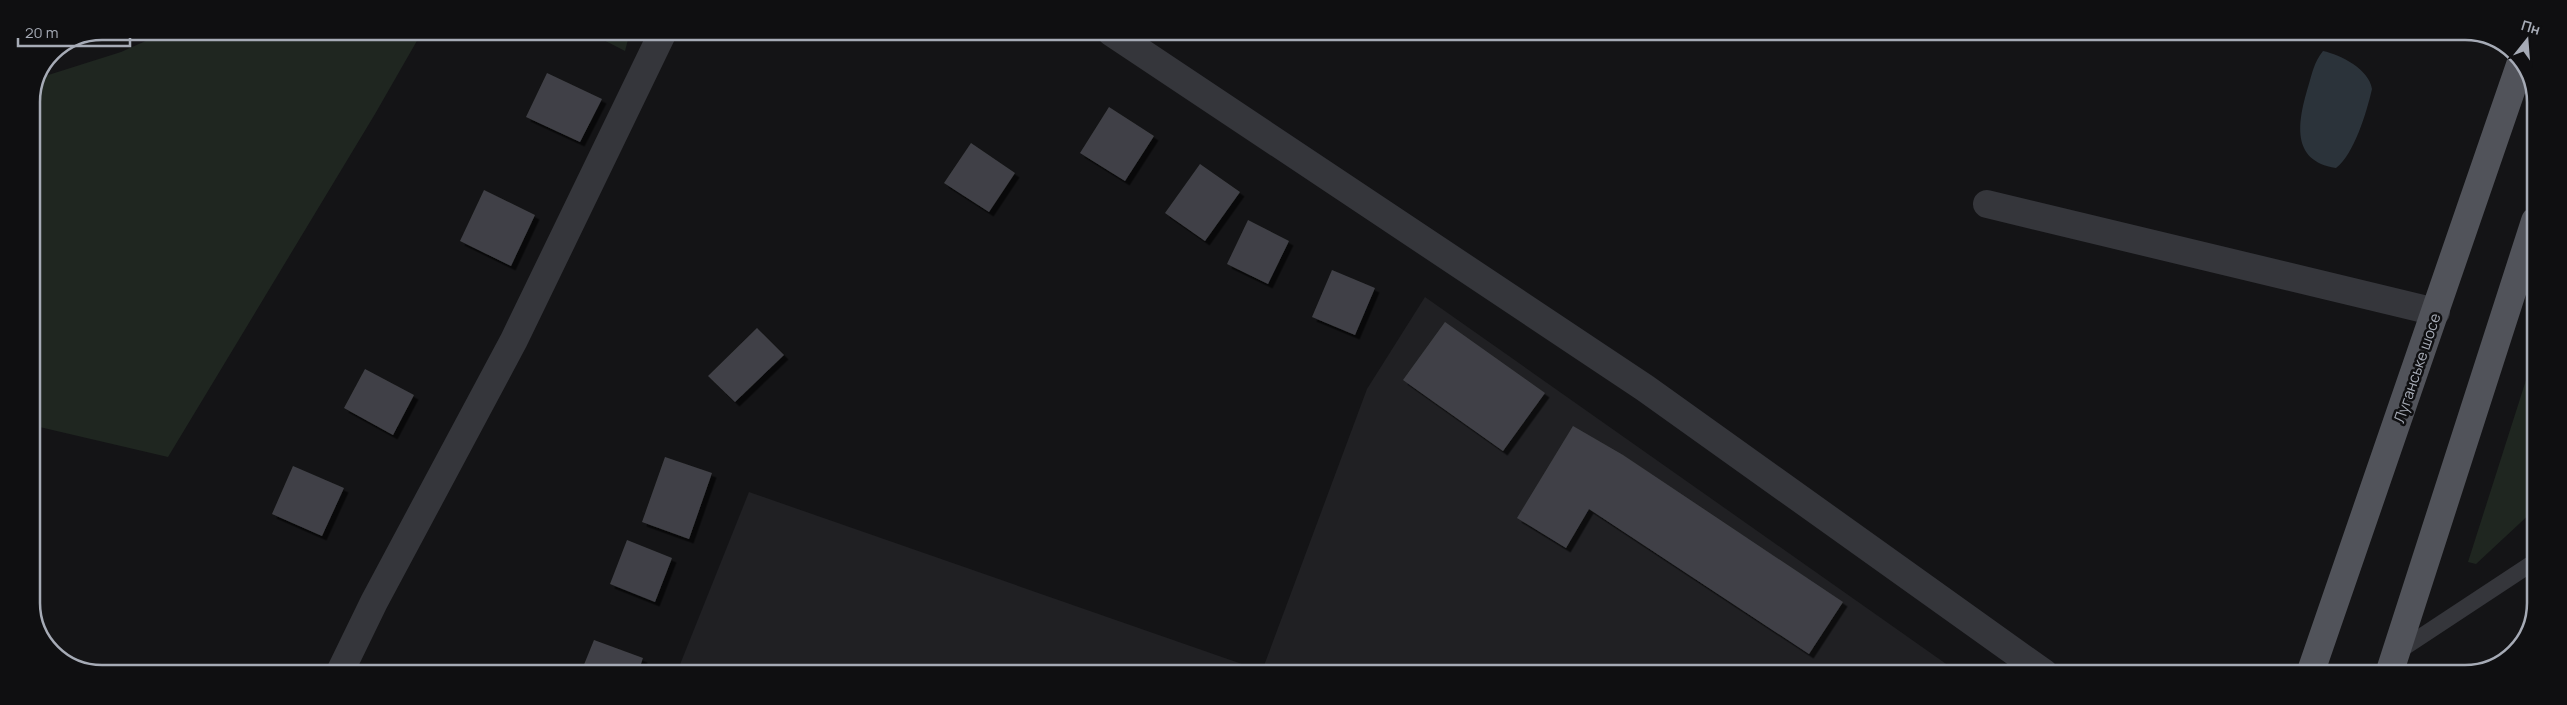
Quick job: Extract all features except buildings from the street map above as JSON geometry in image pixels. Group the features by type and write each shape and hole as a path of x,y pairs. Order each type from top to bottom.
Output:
{"main road":[{"name":"Луганське шосе","path":"2313,665 2518,70"},
{"path":"2393,663 2527,251"}],"street":[{"path":"343,665 374,602 514,340 659,40"},
{"path":"1123,40 1645,388 2033,665"},
{"path":"1987,204 2436,312"}],"lane":[{"path":"2393,663 2527,567"}],"shaded area":[{"path":"148,40 417,40 375,114 168,457 40,427 41,90 47,75 121,52"},
{"path":"604,40 628,40 625,51"},
{"path":"2323,51 2338,56 2360,69 2366,75 2372,89 2367,109 2354,143 2343,162 2336,168 2321,164 2311,157 2304,148 2301,138 2300,126 2304,100 2317,59"},
{"path":"1425,297 1948,665 1264,665 1367,389"},
{"path":"2527,377 2527,517 2476,564 2468,562"},
{"path":"749,492 1245,665 680,665"}]}
